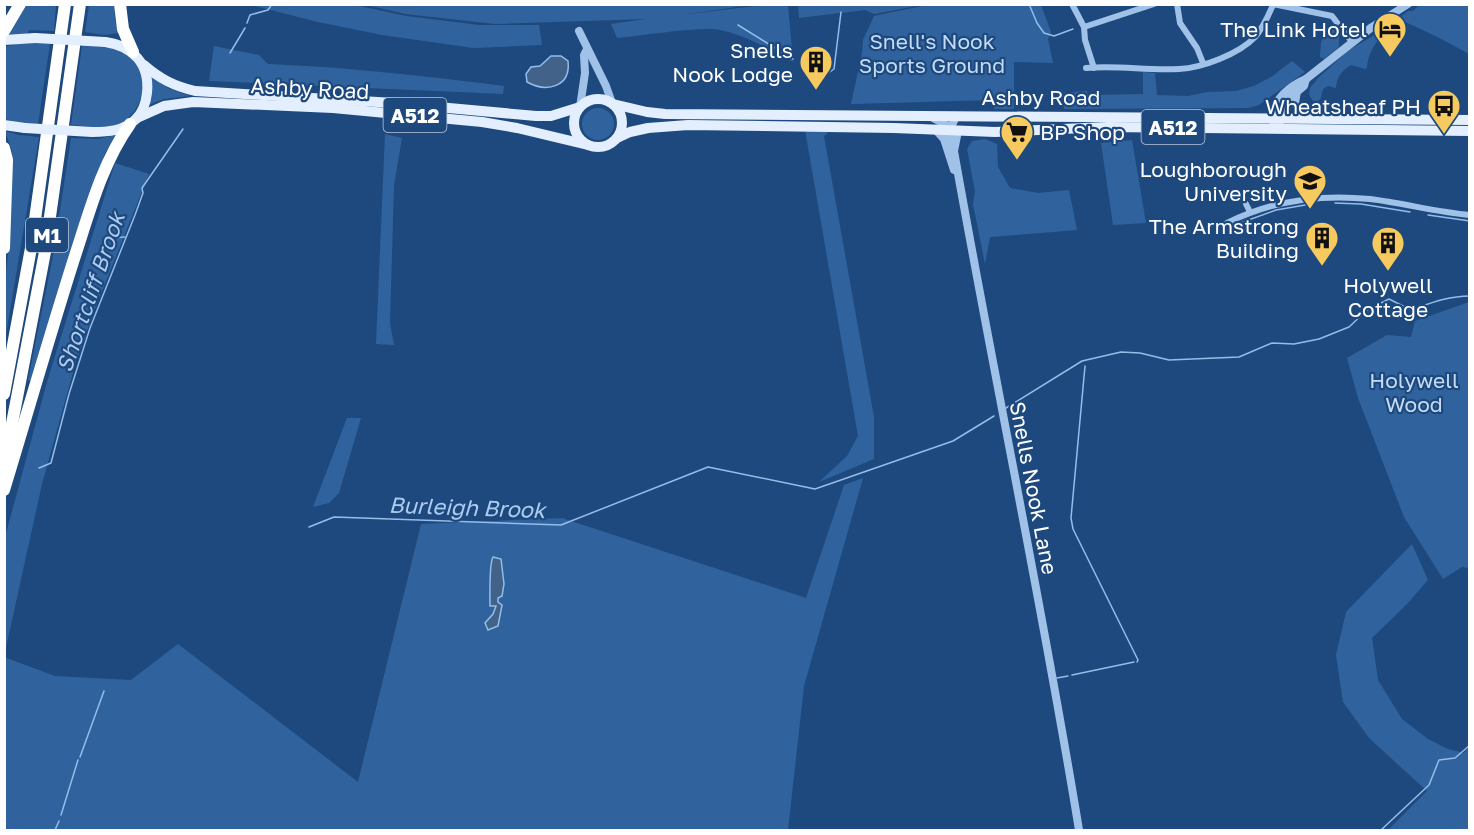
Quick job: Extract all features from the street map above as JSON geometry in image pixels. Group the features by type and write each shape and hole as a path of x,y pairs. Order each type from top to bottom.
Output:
{"highway":[{"path":"4,31 20,4"},
{"name":"M1","path":"4,394 31,248 65,4"},
{"name":"M1","path":"4,465 45,252 80,4"},
{"path":"120,4 123,29 133,52"},
{"path":"4,490 52,328 96,194 111,154 134,121"},
{"path":"4,148 7,160 4,248"}],"main road":[{"path":"4,40 35,38 105,42 115,43 133,52"},
{"name":"Ashby Road","path":"133,52 154,74 175,86 195,91 371,101 536,116 551,116 580,107"},
{"path":"134,121 144,106 148,86 144,65"},
{"path":"598,99 612,104 619,111 622,120 617,138 603,147 583,142 575,131 574,118 580,107 588,101 598,99"},
{"name":"Ashby Road","path":"4,125 92,132 113,131 164,106 193,102 333,108 482,122 588,145"},
{"name":"Ashby Road","path":"612,104 665,114 927,115 954,125 1023,132 1108,127 1470,131"},
{"name":"Ashby Road","path":"617,138 640,129 668,125 935,129 954,125 1276,117 1470,120"}],"street":[{"path":"1072,4 1084,27 1088,53 1094,68"},
{"path":"1084,27 1154,4"},
{"path":"1177,4 1180,23 1193,40 1203,63"},
{"path":"1277,130 1275,104 1281,96 1372,27 1408,4"},
{"path":"1086,68 1123,66 1180,69 1218,59 1245,46 1256,36 1273,5 1332,16 1352,42"},
{"path":"579,31 606,86 612,104"},
{"path":"580,107 585,73 584,55 587,49"},
{"path":"1276,117 1285,102 1304,86 1306,79"},
{"path":"1297,91 1294,103 1299,112 1307,118"},
{"name":"Snells Nook Lane","path":"954,125 954,151 1079,831"},
{"path":"935,129 944,139 953,168 959,178"},
{"path":"1227,223 1250,212 1298,200 1332,197 1372,200 1470,215"},
{"path":"1246,204 1250,212"}],"green space":[{"path":"798,4 922,5 874,14 865,10 799,18"},
{"path":"24,5 56,5 54,31 29,30 27,34 4,36"},
{"path":"89,5 114,5 118,33 104,35 85,32"},
{"path":"251,5 355,5 406,16 479,25 539,25 542,45 473,48 382,35"},
{"path":"366,5 750,5 681,15 763,5 788,5 793,62 754,41 721,30 688,30 617,38 611,24 645,19 495,24 406,14"},
{"name":"Snell's Nook Sports Ground","path":"927,5 1041,5 1051,32 1048,39 1053,63 1014,62 1014,109 994,109 994,100 851,104 863,40 874,16"},
{"path":"1419,5 1469,5 1469,54 1403,21 1384,34 1374,46 1367,68 1351,65 1340,75 1336,88 1328,86 1323,89 1321,98 1317,102 1313,101 1309,95 1310,88 1318,78 1349,50 1385,29 1408,11 1413,11"},
{"path":"1329,27 1332,27 1339,35 1339,47 1324,59 1320,57 1321,42"},
{"path":"23,42 50,44 38,124 18,123 5,119 4,47"},
{"path":"82,46 105,47 121,51 135,62 141,72 142,94 138,105 123,122 112,127 71,125"},
{"path":"214,46 259,55 268,64 386,72 504,86 503,94 209,81"},
{"path":"1292,61 1305,72 1259,105 1248,108 1064,109 1060,93 1087,91 1088,95 1143,94 1143,72 1155,73 1157,95 1188,96 1207,92 1236,91 1254,86 1271,77"},
{"path":"151,77 168,88 190,96 164,99 148,105"},
{"path":"598,108 609,113 614,124 609,135 598,140 587,135 582,124 587,113"},
{"path":"805,130 825,130 828,133 824,136 874,417 874,459 819,482 847,456 858,436"},
{"path":"5,131 39,137 4,347 4,300 11,216 12,162 12,151"},
{"path":"385,134 402,138 394,185 390,323 394,345 376,344"},
{"path":"116,135 105,153 31,381 28,380 53,256 71,138 98,139"},
{"path":"985,139 997,144 998,167 1010,188 1038,193 1069,190 1077,230 990,237 985,264 973,204 975,191 967,149 972,141"},
{"path":"1132,140 1146,223 1113,225 1101,143"},
{"path":"115,163 149,174 75,365 42,484 5,652 5,537 47,382"},
{"name":"Holywell Wood","path":"1469,302 1469,568 1462,567 1443,579 1404,517 1358,398 1347,358 1387,335 1411,337 1415,321"},
{"path":"347,418 361,418 339,493 329,503 313,507"},
{"path":"863,478 804,686 788,830 5,830 4,657 55,676 131,680 178,644 358,782 421,524 562,518 806,598 844,485"},
{"path":"1412,544 1428,580 1372,638 1378,680 1402,719 1428,739 1448,749 1464,753 1469,747 1469,830 1388,830 1427,791 1369,738 1343,702 1336,655 1346,612"}],"shaded area":[{"path":"551,56 561,56 568,61 566,77 562,82 550,87 542,87 527,82 526,74 531,67 540,66"},
{"path":"493,557 501,559 504,584 502,596 498,598 498,602 502,605 498,626 488,630 485,623 493,614 496,606 490,606 490,573"}],"waterway":[{"name":"Shortcliff Brook","path":"247,23 250,15 268,10 272,4"},
{"path":"1029,4 1044,33 1054,36 1073,29"},
{"path":"803,61 819,75 824,76 834,69 841,12"},
{"path":"738,25 793,59"},
{"name":"Shortcliff Brook","path":"230,53 245,28"},
{"name":"Shortcliff Brook","path":"39,468 51,463 69,394 90,328 135,215 143,193 142,188 183,129"},
{"path":"1335,203 1361,204 1410,212"},
{"path":"1243,222 1276,210 1311,204"},
{"path":"1428,215 1470,221"},
{"path":"111,238 125,237"},
{"name":"Burleigh Brook","path":"1006,408 1082,361 1121,352 1140,353 1169,360 1239,357 1272,343 1294,344 1319,339 1349,327 1367,310 1389,299 1411,310 1433,302 1470,296"},
{"path":"1085,366 1071,518 1073,529 1137,662"},
{"name":"Burleigh Brook","path":"309,527 334,517 561,525 708,467 815,489 953,441 994,416"},
{"path":"1072,675 1134,662"},
{"path":"1057,678 1068,676"},
{"path":"80,757 104,691"},
{"path":"1381,830 1429,785 1439,760 1455,758 1470,745"},
{"path":"61,815 78,760"},
{"path":"55,830 59,821"}],"place":[{"name":"The Link Hotel","path":"1390,58"},
{"name":"Snells Nook Lodge","path":"816,91"},
{"name":"Wheatsheaf PH","path":"1444,135"},
{"name":"BP Shop","path":"1017,161"},
{"name":"Loughborough University","path":"1310,210"},
{"name":"The Armstrong Building","path":"1322,267"},
{"name":"Holywell Cottage","path":"1388,272"}]}
